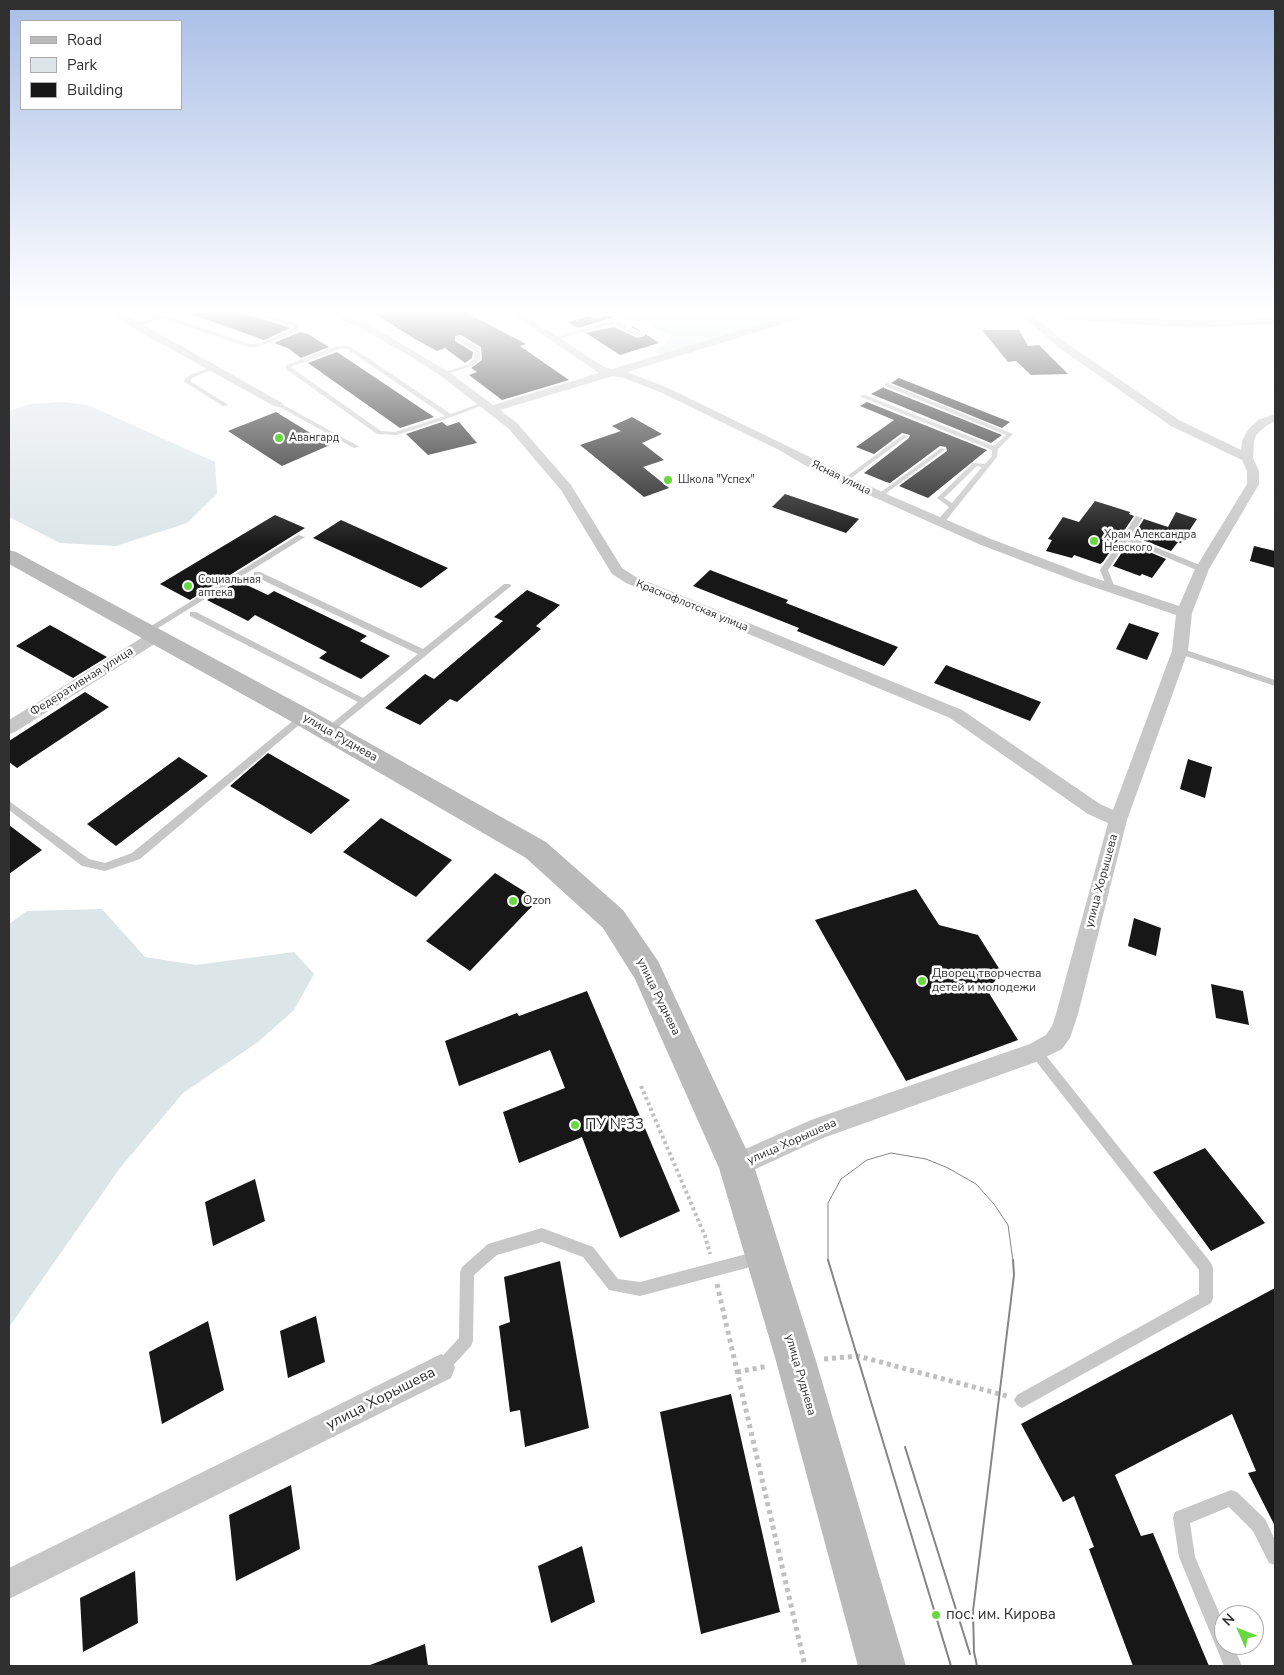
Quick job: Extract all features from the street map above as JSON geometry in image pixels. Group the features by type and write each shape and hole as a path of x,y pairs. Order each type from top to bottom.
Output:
{"main road":[{"name":"улица Руднева","path":"9,556 315,724 536,850 613,920 647,971 736,1166 796,1361 882,1666"}],"street":[{"path":"253,390 278,404"},
{"name":"Краснофлотская улица","path":"467,390 513,426 566,488 617,571 631,580 956,714 1094,809 1118,820"},
{"path":"488,406 547,390"},
{"name":"Ясная улица","path":"664,390 783,447 844,480 986,542 1184,613"},
{"path":"1128,390 1168,418 1235,454 1247,458"},
{"name":"улица Хорышева","path":"736,1166 819,1128 1036,1052 1054,1042 1062,1031 1118,820 1180,651 1184,613 1202,568 1233,515 1250,491 1254,471 1247,458 1247,446 1251,434 1262,423 1275,417"},
{"name":"Федеративная улица","path":"9,728 152,634"},
{"name":"улица Хорышева","path":"9,1584 441,1368"}],"lane":[{"path":"202,390 225,404"},
{"path":"319,390 379,433 395,434 488,406"},
{"path":"412,390 450,416"},
{"path":"899,390 1010,434 995,449 995,456 940,522"},
{"path":"863,396 995,449"},
{"path":"278,404 356,447"},
{"path":"844,480 905,436"},
{"path":"879,496 943,449"},
{"path":"954,507 940,498 975,464 987,466"},
{"path":"1111,588 1104,570 1139,518"},
{"path":"152,634 301,536"},
{"path":"1126,538 1202,568"},
{"path":"258,574 424,653"},
{"path":"9,805 86,863 105,867 136,856 315,724 364,702 508,586"},
{"path":"193,614 364,702"},
{"path":"1180,651 1275,683"},
{"path":"1022,1400 1206,1298 1206,1268 1036,1052"},
{"name":"улица Хорышева","path":"441,1368 466,1341 467,1272 493,1249 542,1235 588,1252 614,1285 640,1289 765,1257"},
{"path":"1214,1621 1187,1557 1181,1518 1231,1498 1259,1524 1275,1556"}],"path":[{"path":"641,1086 706,1236 805,1666"},
{"path":"737,1372 796,1361 858,1356 1022,1400"}],"green space":[{"path":"61,402 88,405 215,462 217,494 187,523 116,546 60,543 9,517 9,411 29,404"},
{"path":"102,909 145,957 196,965 294,952 314,974 294,1010 258,1042 183,1093 120,1168 9,1327 9,924 27,911"}],"building":[{"path":"346,390 394,390 434,417 400,428"},
{"path":"489,390 535,390 502,400"},
{"path":"878,390 889,390 1002,435 991,443 871,394"},
{"path":"909,390 930,390 1010,422 1002,428"},
{"path":"867,402 987,450 928,498 899,486 947,451 946,447 940,446 890,483 886,482 864,473 909,438 910,435 902,433 874,454 856,447 894,420 860,406"},
{"name":"Авангард","path":"276,412 330,445 282,466 228,431"},
{"path":"632,417 662,434 642,443 664,460 643,467 669,488 644,497 580,445 621,431 612,426"},
{"path":"442,422 447,426 459,422 477,443 428,455 406,434"},
{"path":"785,494 859,519 846,533 772,507"},
{"path":"1095,501 1130,512 1129,514 1134,516 1103,562 1100,564 1074,555 1072,558 1046,551 1052,540 1048,539 1063,517 1079,522"},
{"path":"1176,512 1197,519 1181,543 1178,542 1171,551 1133,536 1144,519 1168,527"},
{"path":"275,515 305,528 190,600 160,584"},
{"path":"341,520 448,568 421,588 313,538"},
{"path":"1128,543 1166,559 1152,578 1142,574 1140,576 1113,566"},
{"path":"1254,546 1275,551 1275,568 1250,561"},
{"path":"710,570 788,600 786,603 898,647 884,666 797,631 799,628 693,586"},
{"path":"238,581 268,595 274,591 367,636 360,641 390,656 361,679 319,658 327,652 255,615 248,621 207,600"},
{"path":"527,590 560,605 536,626 541,629 457,702 450,699 420,725 385,708 425,674 434,679 503,621 494,617"},
{"path":"1129,623 1159,633 1147,660 1116,649"},
{"path":"50,625 107,657 73,678 16,646"},
{"path":"946,665 1041,702 1030,721 934,683"},
{"path":"85,692 109,707 17,768 9,762 9,741"},
{"path":"268,753 350,800 311,834 230,786"},
{"path":"179,757 208,776 116,846 87,824"},
{"path":"1188,759 1212,767 1205,798 1180,789"},
{"path":"381,818 452,860 416,897 343,852"},
{"path":"9,825 42,850 9,874"},
{"path":"495,873 538,900 470,971 426,941"},
{"name":"Дворец творчества детей и молодежи","path":"916,889 939,925 978,935 1000,970 989,993 1018,1040 906,1081 815,920"},
{"path":"1134,918 1161,928 1156,956 1128,946"},
{"path":"1211,984 1243,991 1249,1025 1216,1018"},
{"name":"ПУ №33","path":"587,991 680,1211 620,1238 582,1137 519,1163 503,1112 565,1088 550,1050 459,1086 445,1041 517,1013 519,1016"},
{"path":"1205,1148 1265,1223 1211,1251 1153,1172"},
{"path":"255,1179 265,1221 213,1246 205,1202"},
{"path":"560,1261 589,1428 525,1447 520,1410 510,1412 499,1326 510,1322 504,1277"},
{"path":"1275,1288 1275,1526 1248,1473 1256,1471 1232,1414 1115,1475 1141,1536 1153,1533 1209,1666 1133,1666 1089,1549 1094,1547 1074,1496 1063,1502 1021,1424"},
{"path":"316,1316 325,1362 288,1378 280,1331"},
{"path":"208,1321 224,1390 162,1424 149,1352"},
{"path":"731,1394 780,1612 701,1634 660,1412"},
{"path":"291,1485 300,1549 236,1581 229,1515"},
{"path":"582,1546 595,1602 551,1623 538,1566"},
{"path":"135,1571 138,1623 83,1652 80,1598"},
{"path":"425,1644 428,1666 370,1666 370,1665"}],"tram line":[{"path":"828,1260 828,1203 841,1179 867,1160 891,1153 926,1159 948,1168 976,1184 994,1204 1008,1225 1013,1261"},
{"path":"828,1260 951,1666"},
{"path":"977,1666 974,1652 973,1611 1014,1275 1013,1260"},
{"path":"905,1447 970,1654"}],"place":[{"name":"Авангард","path":"279,438"},
{"name":"Школа \"Успех\"","path":"668,480"},
{"name":"Храм Александра Невского","path":"1094,541"},
{"name":"Социальная аптека","path":"188,586"},
{"name":"Ozon","path":"513,901"},
{"name":"Дворец творчества детей и молодежи","path":"922,981"},
{"name":"ПУ №33","path":"575,1125"},
{"name":"пос. им. Кирова","path":"936,1615"}]}
